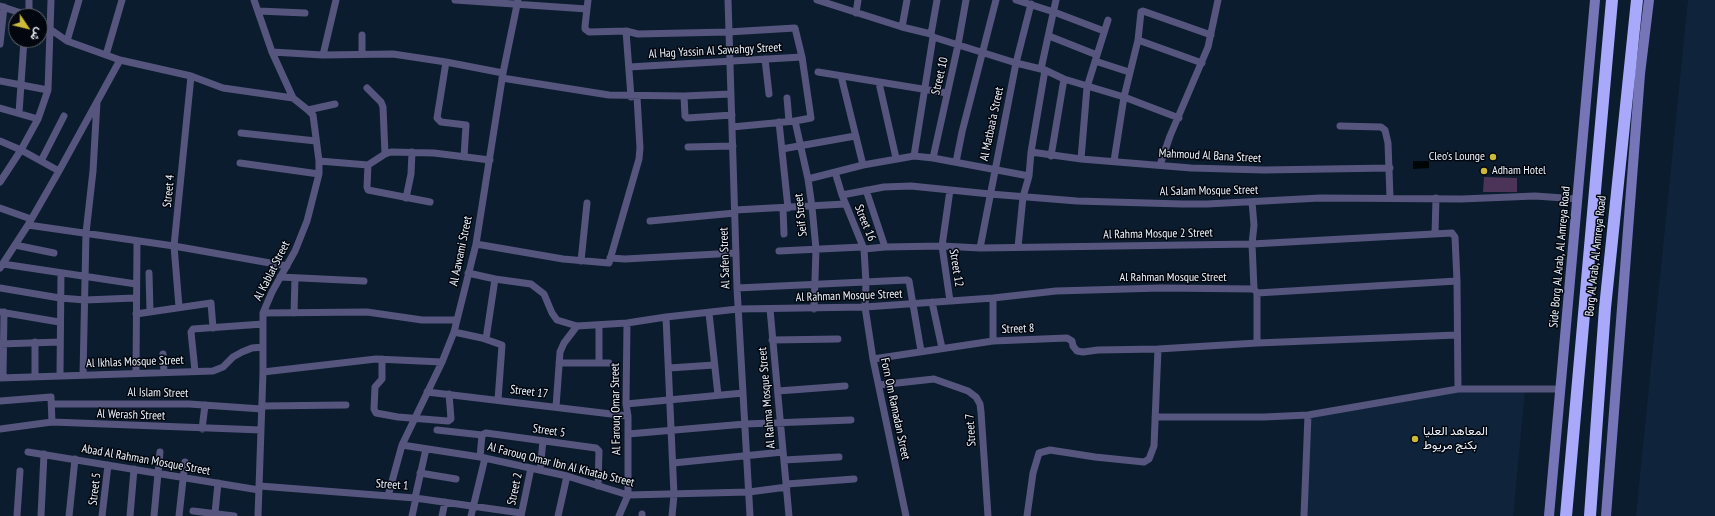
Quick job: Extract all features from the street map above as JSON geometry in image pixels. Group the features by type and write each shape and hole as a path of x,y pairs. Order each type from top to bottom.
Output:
{"highway":[{"name":"Borg Al Arab, Al Amreya Road","path":"1566,516 1612,0"},
{"name":"Borg Al Arab, Al Amreya Road","path":"1590,516 1605,308 1637,0"}],"street":[{"path":"1,180 21,150 38,119 48,90 51,0"},
{"path":"67,41 79,0"},
{"path":"106,55 122,0"},
{"path":"254,0 272,52 293,98 308,110 335,104"},
{"path":"323,55 336,0"},
{"path":"454,0 518,2 587,9"},
{"path":"588,0 585,26 587,31 626,31 638,34 728,32 794,27 802,57 811,118 732,127"},
{"name":"Al Safen Street","path":"728,0 737,288 750,516"},
{"path":"816,0 932,35 958,45 1016,63 1043,70 1064,79 1124,96 1178,118"},
{"path":"856,13 858,0"},
{"path":"902,27 907,0"},
{"path":"914,156 937,0"},
{"name":"Street 10","path":"933,158 958,45 966,0"},
{"path":"956,162 960,138 996,0"},
{"path":"1016,0 1035,4 1104,31"},
{"path":"1018,247 1023,196 1029,176 1043,70 1056,0"},
{"path":"1160,166 1178,118 1202,63 1211,34 1218,0"},
{"name":"Side Borg Al Arab, Al Amreya Road","path":"1549,516 1595,0"},
{"path":"1606,516 1640,74 1649,0"},
{"name":"Al Aawami Street","path":"388,496 402,445 442,362 454,332 476,244 503,76 518,2"},
{"name":"Al Matbaa'a Street","path":"980,248 1016,63 1035,4"},
{"path":"0,44 2,6"},
{"path":"258,11 305,13"},
{"path":"1114,161 1124,96 1138,40 1140,13 1142,11 1211,34"},
{"path":"1081,159 1087,86 1108,20"},
{"path":"50,28 67,41 120,60 191,76 223,88 293,98"},
{"path":"476,244 581,261 609,263 626,209 640,154 626,31"},
{"path":"362,35 362,54"},
{"path":"1049,36 1129,72"},
{"path":"1138,40 1202,63"},
{"path":"19,113 23,48"},
{"path":"272,52 323,55 393,54 446,62 503,76 609,95 634,97 731,94"},
{"name":"Al Hag Yassin Al Sawahgy Street","path":"629,67 802,57"},
{"path":"765,59 769,94"},
{"path":"120,60 30,222 2,262 61,273 136,284"},
{"path":"446,62 437,118 441,122 466,125 464,157"},
{"path":"818,72 947,93"},
{"name":"Street 4","path":"180,307 174,246 191,76"},
{"path":"841,76 863,165"},
{"path":"1051,156 1064,79"},
{"path":"0,81 48,90"},
{"path":"879,83 896,158"},
{"path":"367,88 381,102 383,107 385,154"},
{"path":"684,96 685,116 687,118 732,115"},
{"name":"Seif Street","path":"787,98 792,121 801,146 812,207 816,249 814,309"},
{"path":"83,375 86,233 93,171 97,102"},
{"path":"0,108 38,119"},
{"name":"Al Kablat Street","path":"258,516 264,313 307,221 319,174 319,161 313,115 308,110"},
{"path":"40,161 64,116"},
{"path":"779,122 785,208 784,234"},
{"path":"1340,126 1384,128 1388,138 1390,197"},
{"path":"241,133 316,141"},
{"path":"782,149 855,136"},
{"path":"0,141 21,150 59,171"},
{"path":"688,147 733,146"},
{"path":"319,161 368,165 385,154 391,152 412,152 490,160"},
{"path":"406,198 410,180 412,152"},
{"name":"Mahmoud Al Bana Street","path":"1031,152 1051,156 1160,166 1257,170 1390,168"},
{"path":"808,179 863,165 914,156 956,162 1029,176"},
{"path":"240,163 319,174"},
{"path":"368,165 368,190 430,202"},
{"name":"Street 16","path":"835,172 845,204 863,248 866,283 865,307"},
{"name":"Al Salam Mosque Street","path":"842,195 866,190 911,186 1077,201 1182,204 1320,198 1535,196 1578,198"},
{"path":"866,190 885,247"},
{"name":"Street 12","path":"950,190 942,246 950,301"},
{"path":"1435,234 1436,198"},
{"path":"1252,202 1254,225 1252,244 1256,291 1257,343"},
{"path":"581,261 587,203"},
{"path":"650,221 735,212 845,204"},
{"path":"0,208 30,222 137,242 174,246 287,266"},
{"name":"Al Rahma Mosque 2 Street","path":"863,248 942,246 980,248 1252,244 1452,233 1455,237 1457,281"},
{"path":"136,373 135,298 137,242"},
{"path":"15,245 54,253"},
{"path":"779,251 863,248"},
{"path":"610,258 625,259 736,253"},
{"path":"60,375 61,273"},
{"path":"149,273 150,311"},
{"name":"Al Rahman Mosque Street","path":"468,273 495,279 531,284 544,294 552,313 557,320 577,326 599,326 666,317 738,310 865,307 993,298 1056,291 1161,288 1256,291 1457,281"},
{"path":"280,277 364,281"},
{"path":"294,313 295,278"},
{"path":"486,339 495,279"},
{"path":"737,288 907,280 909,282 922,351"},
{"path":"1457,281 1458,389"},
{"path":"0,288 60,298 85,300 135,298"},
{"path":"993,298 993,341"},
{"path":"932,302 942,348"},
{"path":"136,314 211,303 213,328"},
{"name":"Forn Om Ramadan Street","path":"865,307 873,359 906,516"},
{"name":"Al Rahma Mosque Street","path":"770,309 789,516"},
{"path":"1,378 2,312 60,322"},
{"path":"264,313 367,312 422,320 457,320"},
{"path":"709,313 718,395"},
{"path":"666,317 674,495 672,516"},
{"name":"Al Farouq Omar Street","path":"619,516 628,495 628,416 626,404 627,323"},
{"path":"195,371 193,329 263,324"},
{"path":"556,407 560,352 564,343 577,326"},
{"path":"599,326 599,363"},
{"path":"454,332 486,339 502,345 498,400"},
{"name":"Street 8","path":"873,359 993,341 1067,338 1072,341 1074,348 1081,352 1098,350 1158,349 1257,343 1457,335"},
{"path":"772,340 838,340"},
{"path":"35,342 35,376"},
{"path":"2,343 60,342"},
{"name":"Al Ikhlas Mosque Street","path":"1,378 219,370 242,352 264,347"},
{"path":"1027,516 1033,473 1039,453 1050,450 1095,457 1144,462 1149,459 1153,451 1158,349"},
{"path":"163,354 164,372"},
{"path":"263,372 382,359 442,362"},
{"path":"382,359 382,378 375,387 374,411 398,417 450,420 449,394"},
{"path":"559,362 609,363"},
{"path":"669,368 714,365"},
{"name":"Street 7","path":"879,385 934,380 968,391 976,397 980,404 981,412 988,516"},
{"path":"778,391 845,386"},
{"path":"1155,417 1264,417 1308,415 1458,389 1561,390"},
{"name":"Street 17","path":"427,392 628,416"},
{"path":"626,404 743,393"},
{"path":"0,401 50,397 52,404 52,422"},
{"name":"Al Islam Street","path":"52,404 262,407 346,405"},
{"path":"202,429 204,405"},
{"path":"1304,516 1308,415"},
{"path":"628,434 745,424 852,420"},
{"name":"Al Werash Street","path":"0,429 52,422 202,429 261,430"},
{"name":"Street 5","path":"437,430 482,435 486,433 597,449 598,486"},
{"path":"471,516 482,457 482,435"},
{"path":"540,470 543,441"},
{"name":"Al Farouq Omar Ibn Al Khatab Street","path":"402,445 482,457 567,476 628,495 748,492 787,485"},
{"path":"412,516 426,449"},
{"name":"Abad Al Rahman Mosque Street","path":"28,452 218,483 259,488"},
{"path":"154,516 160,452"},
{"path":"41,516 44,454"},
{"path":"672,464 747,456 839,457"},
{"path":"69,516 75,459"},
{"path":"179,516 185,462"},
{"name":"Street 5","path":"102,516 108,465"},
{"name":"Street 2","path":"521,514 531,468"},
{"path":"130,516 134,469"},
{"path":"17,516 20,471"},
{"path":"420,473 456,479"},
{"path":"558,516 567,476"},
{"path":"787,485 854,479"},
{"path":"215,513 218,483"},
{"name":"Street 1","path":"259,488 415,498 473,506 496,513 521,514"},
{"path":"442,516 445,502"},
{"path":"193,511 234,516"}],"shaded area":[{"path":"1688,0 1715,0 1715,516 1636,516"},
{"path":"1413,161 1429,161 1429,168 1413,169"},
{"path":"1484,177 1517,178 1517,192 1483,192"},
{"name":"المعاهد العليا بكنج مريوط","path":"1460,391 1525,391 1513,516 1306,516 1311,418 1313,416 1370,408"}],"place":[{"name":"Cleo's Lounge","path":"1493,157"},
{"name":"Adham Hotel","path":"1484,171"},
{"name":"المعاهد العليا بكنج مريوط","path":"1415,439"}]}
